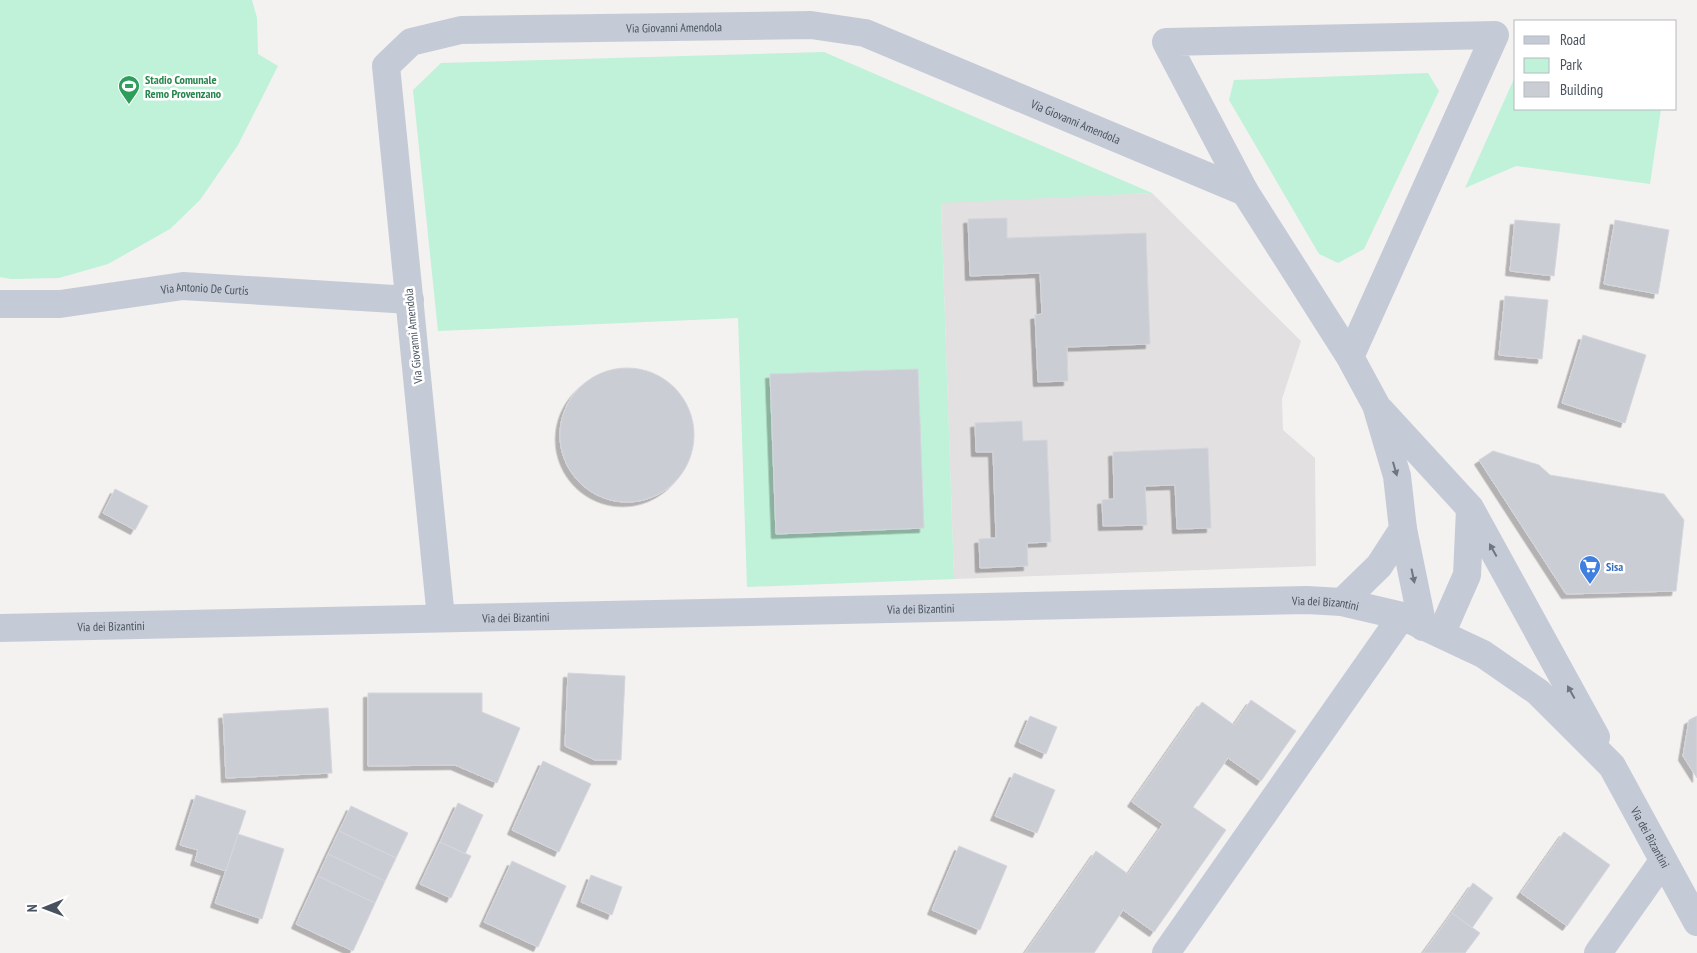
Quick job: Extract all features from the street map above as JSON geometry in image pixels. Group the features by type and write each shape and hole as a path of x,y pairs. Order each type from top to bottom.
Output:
{"street":[{"name":"Via Giovanni Amendola","path":"441,618 386,66 411,42 461,30 811,25 865,33 1245,192"},
{"path":"1350,357 1495,35 1166,42 1245,192 1350,357 1376,406 1397,476 1403,529 1422,626"},
{"name":"Via Antonio De Curtis","path":"0,304 60,304 183,286 410,300"},
{"path":"1376,406 1470,508 1612,766"},
{"path":"1166,953 1422,626 1467,575 1470,508"},
{"path":"1342,602 1379,566 1403,529"},
{"name":"Via dei Bizantini","path":"0,628 1297,601 1342,602 1422,626 1483,654 1538,692 1612,766 1697,922"},
{"path":"1598,953 1664,861"}],"shaded area":[{"path":"1152,193 1301,341 1282,399 1283,430 1315,458 1316,566 954,579 941,202"}],"green space":[{"name":"Stadio Comunale Remo Provenzano","path":"0,0 252,0 257,18 258,54 278,66 238,145 200,200 170,229 108,264 59,278 11,279 0,277"},
{"path":"824,52 1152,193 941,203 954,579 747,587 738,318 438,331 413,90 441,63"},
{"path":"1428,73 1439,91 1364,249 1338,263 1319,254 1229,100 1234,80"},
{"path":"1514,79 1514,110 1661,110 1650,184 1516,166 1465,188"}],"building":[{"path":"1007,218 1007,238 1146,233 1150,344 1067,347 1068,381 1038,382 1035,315 1042,314 1040,273 970,276 968,219"},
{"path":"1515,220 1560,224 1554,276 1510,271"},
{"path":"1615,220 1669,230 1658,294 1604,284"},
{"path":"1505,296 1548,300 1542,359 1499,355"},
{"path":"1583,335 1646,355 1625,423 1562,403"},
{"path":"627,368 653,373 664,379 674,388 683,398 689,409 694,435 689,461 683,472 674,482 664,491 653,497 627,502 601,497 590,491 580,482 571,472 565,461 560,435 565,409 571,398 580,388 590,379 601,373"},
{"path":"918,369 924,528 776,534 770,374"},
{"path":"1022,421 1023,441 1047,440 1051,542 1027,543 1028,566 980,568 979,539 996,538 993,452 976,452 975,423"},
{"path":"1208,448 1211,528 1177,529 1175,485 1145,486 1147,525 1103,526 1102,500 1114,499 1113,452"},
{"path":"1493,451 1539,465 1550,475 1664,494 1684,520 1676,591 1566,594 1479,460"},
{"path":"115,489 148,506 135,530 103,513"},
{"path":"568,673 625,676 621,760 595,760 565,746"},
{"path":"368,693 482,693 482,712 520,728 497,783 455,765 368,766"},
{"path":"1251,700 1296,731 1261,781 1228,758 1193,807 1226,830 1154,932 1123,910 1094,953 1025,953 1096,851 1128,874 1163,824 1132,802 1202,702 1234,725"},
{"path":"328,708 332,773 226,778 223,714"},
{"path":"1030,716 1057,727 1046,754 1019,742"},
{"path":"1697,716 1697,778 1683,756 1689,720"},
{"path":"543,761 591,784 559,852 512,830"},
{"path":"1014,773 1055,790 1037,833 995,816"},
{"path":"196,795 246,811 226,871 195,861 198,850 180,845"},
{"path":"458,803 483,815 465,854 440,842"},
{"path":"351,806 408,833 396,858 339,831"},
{"path":"339,831 396,858 385,881 328,854"},
{"path":"1564,832 1610,865 1567,926 1521,893"},
{"path":"238,834 284,849 262,919 215,903"},
{"path":"440,842 471,856 451,898 420,884"},
{"path":"959,846 1007,866 980,930 932,910"},
{"path":"328,854 385,881 375,903 318,876"},
{"path":"512,861 566,886 538,947 484,922"},
{"path":"591,875 622,887 612,915 581,902"},
{"path":"318,876 375,903 353,951 296,924"},
{"path":"1473,883 1493,898 1472,928 1452,913"},
{"path":"1452,913 1480,933 1465,953 1423,953"}],"place":[{"name":"Stadio Comunale Remo Provenzano","path":"129,105"},
{"name":"Sisa","path":"1590,585"}]}
